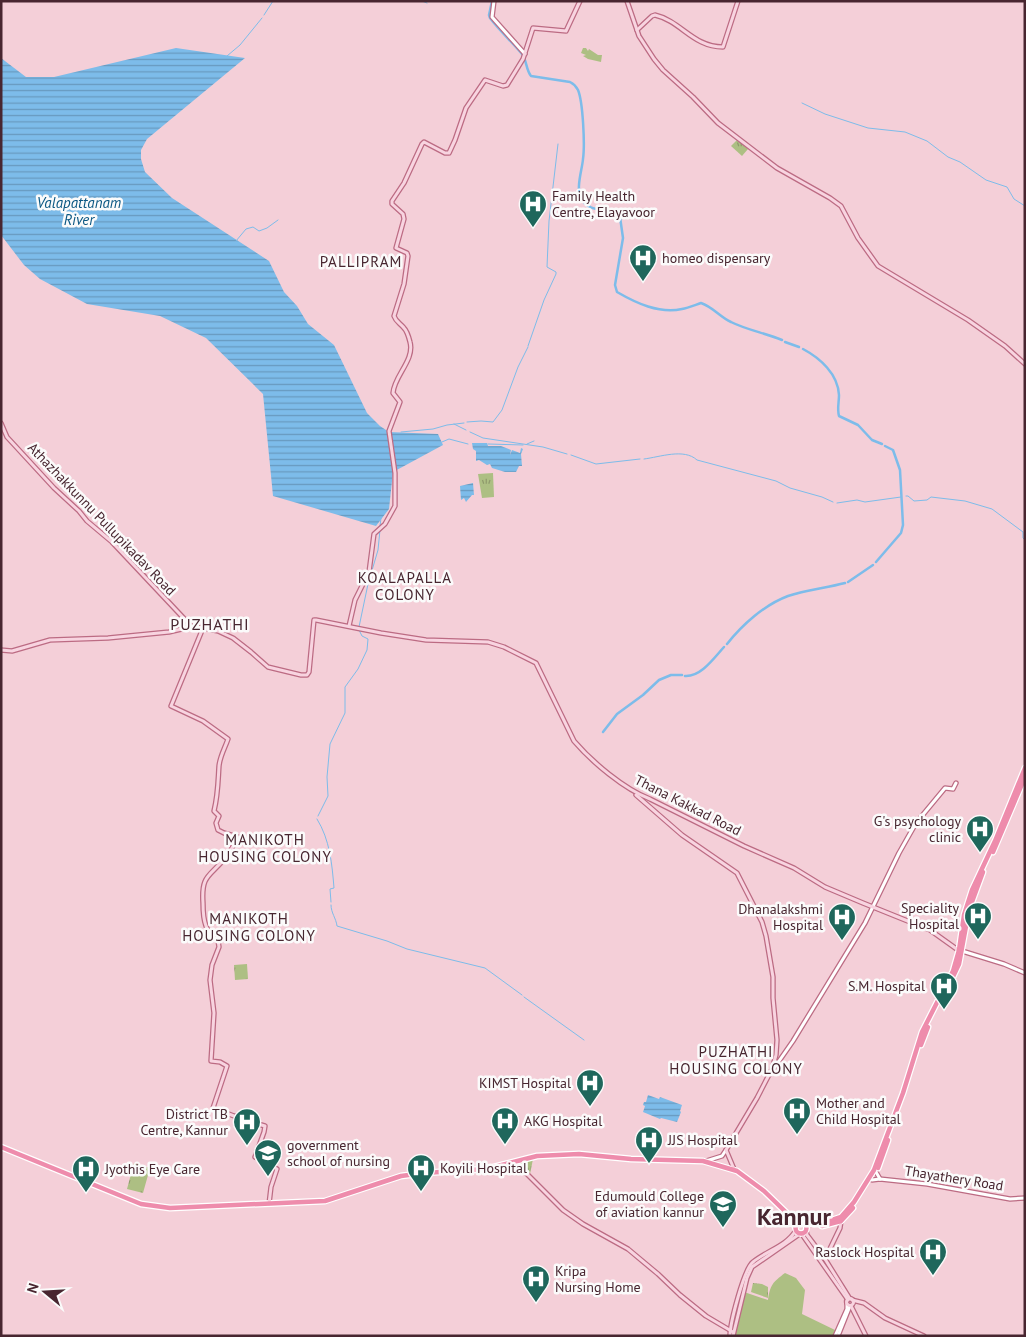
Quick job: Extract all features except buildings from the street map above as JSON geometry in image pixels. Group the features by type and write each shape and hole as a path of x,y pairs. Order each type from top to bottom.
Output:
{"highway":[{"path":"788,1216 804,1225 827,1226 850,1213 872,1180 903,1093 922,1032 947,984 960,951 965,911 972,890 1003,825 1025,768"},
{"path":"985,864 1004,831 1025,777"},
{"path":"1,1146 145,1205 170,1208 329,1203 397,1180 552,1156 579,1154 631,1159 703,1161 736,1172 763,1192 788,1216 798,1229"},
{"path":"552,1156 702,1163 736,1172"},
{"path":"798,1229 804,1225 841,1219 875,1171"},
{"path":"798,1229 804,1225"}],"main road":[{"path":"349,626 354,602 369,572 373,537 395,508 396,472 389,429 400,402 394,396 394,388 408,360 411,346 406,330 395,320 394,316 404,284 408,256 407,253 396,248 404,219 403,214 392,204 392,201 404,183 422,144 424,142 445,154 449,153 466,108 485,80 505,86 519,68 533,28 566,31 580,1"},
{"path":"626,1 646,48 663,70 718,123 776,168 841,206 858,238 878,266 963,317 1005,346 1025,364"},
{"path":"637,30 655,15 674,23 692,38 723,47 738,1"},
{"name":"Athazhakkunnu Pullupikadav Road","path":"1,424 7,437 48,482 87,521 112,542 192,627"},
{"name":"Thana Kakkad Road","path":"1,650 12,651 50,640 108,638 169,632 192,627 218,632 238,641 268,667 306,675 309,672 314,620 426,640 488,642 504,647 536,663 574,741 583,752 634,792 747,848 794,868 825,887 930,930 960,951"},
{"path":"203,628 171,706 203,721 228,739 219,767 220,780 214,811 218,816 216,824 218,830 238,837 226,857 208,874 203,884 202,892 204,919 213,939 218,940 219,947 212,965 210,980 214,1013 211,1061 220,1062 227,1066 213,1108 241,1117 253,1126 258,1124 265,1126 255,1157 277,1169 271,1187 269,1205"},
{"path":"634,792 682,835 737,873 762,922 770,956 777,1040 776,1055 770,1074 758,1098 726,1150 736,1172"},
{"path":"506,1164 520,1167 552,1200 576,1219 628,1249 680,1295 731,1334"},
{"path":"825,1259 840,1228 841,1219"},
{"path":"804,1225 807,1235 825,1259 866,1336"},
{"path":"731,1334 750,1270 754,1265 791,1239 798,1229"},
{"path":"791,1239 794,1231 798,1229"},
{"path":"798,1229 808,1240 850,1303"},
{"path":"731,1334 731,1326 748,1267 755,1260 791,1239 800,1237 808,1240"},
{"path":"850,1303 864,1303 902,1326 924,1336"},
{"path":"723,1327 731,1326"}],"street":[{"path":"494,1 492,17 524,56"},
{"path":"770,1074 793,1041 865,923 899,853 916,823 944,788 953,789 956,783"},
{"path":"960,951 1025,972"},
{"path":"703,1161 722,1156 726,1150"},
{"path":"875,1171 880,1179"},
{"name":"Thayathery Road","path":"872,1180 880,1179 943,1186 1010,1199 1025,1198"},
{"path":"837,1336 850,1303"}],"green space":[{"path":"583,48 602,55 601,62 583,56 586,55 581,53"},
{"path":"737,140 748,149 742,156 731,146"},
{"path":"493,473 494,497 482,498 478,474"},
{"path":"247,964 248,979 235,980 234,965"},
{"path":"533,1159 530,1174 517,1163"},
{"path":"134,1163 150,1168 143,1193 127,1189"},
{"path":"785,1273 796,1278 805,1290 802,1314 835,1330 833,1336 735,1336 744,1292 768,1300 773,1284"},
{"path":"753,1283 768,1287 768,1298 751,1292"}],"water":[{"name":"Valapattanam River","path":"176,48 245,58 147,139 141,150 141,159 145,172 172,198 269,261 284,292 297,306 308,324 334,345 367,413 380,426 389,432 438,434 443,445 393,472 389,509 376,526 273,496 263,394 206,338 160,316 87,304 40,279 24,265 1,235 1,58 26,77 54,77"},
{"path":"472,443 487,443 488,446 501,446 511,450 510,455 512,450 520,453 521,448 523,449 521,454 522,466 519,466 516,472 505,472 492,468 490,464 487,465 479,460 476,461 476,451 473,449"},
{"path":"473,483 474,495 466,502 464,498 461,500 460,486"},
{"path":"648,1095 682,1105 677,1122 660,1119 643,1112 645,1106 643,1105"}],"waterway":[{"path":"264,15 273,1"},
{"path":"422,1 427,3"},
{"path":"492,1 490,18 522,54 531,76 570,82 578,90 584,134 584,153 579,191 582,200 590,207 611,212 620,217 623,238 615,285 617,292 640,304 656,309 682,309 701,303 737,325 782,340"},
{"path":"227,56 240,45 262,18"},
{"path":"802,103 825,114 868,128 905,132 927,141 948,157 960,162 986,180 1007,187 1014,199 1025,206"},
{"path":"528,346 544,300 556,274 556,272 547,267 549,221 558,144"},
{"path":"236,241 246,229 253,227 259,231 278,220"},
{"path":"785,342 799,347"},
{"path":"467,422 493,422 502,410 518,367 528,347"},
{"path":"803,349 822,362 832,374 838,387 839,416 858,425 872,440 882,444"},
{"path":"401,432 433,429 464,423"},
{"path":"454,424 466,430"},
{"path":"470,432 483,438 543,447 567,454"},
{"path":"442,442 449,439 468,444"},
{"path":"527,444 534,441"},
{"path":"488,444 523,445"},
{"path":"876,562 901,533 903,525 900,470 893,450 885,446"},
{"path":"644,459 672,454 685,454 697,460 776,481 790,488 833,502"},
{"path":"571,455 596,464 640,459"},
{"path":"906,496 914,501 927,500 931,497 965,501 992,509 1023,532 1025,540"},
{"path":"837,503 857,500 865,502 901,497"},
{"path":"380,526 381,518"},
{"path":"359,627 368,584 378,550 380,530"},
{"path":"848,582 873,565"},
{"path":"727,644 754,616 779,600 795,594 845,583"},
{"path":"318,816 328,796 327,777 330,744 345,713 345,687 358,669 367,650 368,639 362,636 359,630"},
{"path":"685,676 702,670 724,647"},
{"path":"603,732 617,714 643,695 659,680 671,675 682,675"},
{"path":"317,819 325,835 331,861 334,888 330,889 331,902"},
{"path":"331,905 337,926 407,949 485,968 522,995"},
{"path":"524,997 584,1040"}],"place":[{"name":"Family Health Centre, Elayavoor","path":"533,228"},
{"name":"homeo dispensary","path":"643,282"},
{"name":"G's psychology clinic","path":"980,853"},
{"name":"Speciality Hospital","path":"978,940"},
{"name":"Dhanalakshmi Hospital","path":"842,941"},
{"name":"S.M. Hospital","path":"944,1010"},
{"name":"KIMST Hospital","path":"590,1107"},
{"name":"Mother and Child Hospital","path":"797,1135"},
{"name":"AKG Hospital","path":"505,1145"},
{"name":"District TB Centre, Kannur","path":"247,1146"},
{"name":"JJS Hospital","path":"649,1164"},
{"name":"government school of nursing","path":"268,1177"},
{"name":"Koyili Hospital","path":"421,1192"},
{"name":"Jyothis Eye Care","path":"86,1193"},
{"name":"Edumould College of aviation kannur","path":"723,1228"},
{"name":"Raslock Hospital","path":"933,1276"},
{"name":"Kripa Nursing Home","path":"536,1303"}],"district":[{"name":"PALLIPRAM","path":"361,262"},
{"name":"KOALAPALLA COLONY","path":"405,586"},
{"name":"PUZHATHI","path":"210,624"},
{"name":"MANIKOTH HOUSING COLONY","path":"265,848"},
{"name":"MANIKOTH HOUSING COLONY","path":"249,928"},
{"name":"PUZHATHI HOUSING COLONY","path":"736,1060"},
{"name":"Kannur","path":"794,1217"}]}
